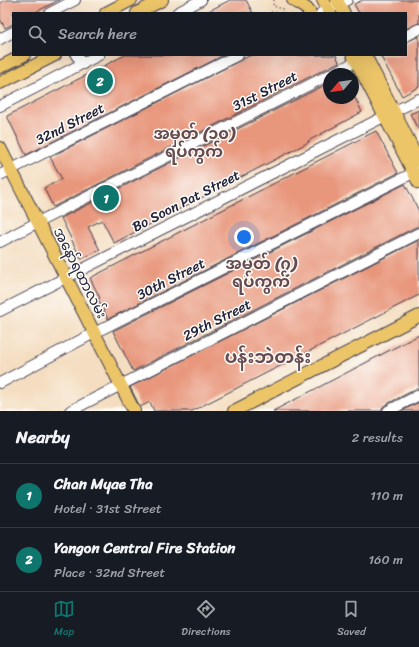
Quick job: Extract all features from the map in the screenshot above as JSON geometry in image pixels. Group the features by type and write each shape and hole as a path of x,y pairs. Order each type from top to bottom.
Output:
{"main road":[{"path":"108,12 131,0"},
{"path":"139,12 162,0"},
{"path":"293,0 309,12"},
{"path":"0,67 22,56"},
{"path":"0,83 53,56"},
{"path":"362,57 417,175"},
{"path":"389,114 419,161"},
{"name":"အနော်ရထာလမ်း","path":"0,148 5,172 38,222 134,411"},
{"path":"234,411 419,316"}],"street":[{"path":"52,12 75,0"},
{"path":"179,12 201,0"},
{"path":"326,9 342,4"},
{"path":"407,35 419,29"},
{"path":"0,39 12,33"},
{"path":"77,56 83,64"},
{"path":"0,106 97,56"},
{"name":"32nd Street","path":"5,172 236,56"},
{"name":"31st Street","path":"341,68 362,57"},
{"name":"31st Street","path":"0,242 323,78"},
{"name":"Bo Soon Pat Street","path":"0,311 419,99"},
{"name":"30th Street","path":"0,383 94,334 417,175"},
{"name":"29th Street","path":"70,411 419,233"},
{"path":"388,411 419,395"}],"path":[{"path":"274,0 273,6 283,9 282,12"}],"building":[{"path":"6,0 59,0 36,12 12,12 12,24 5,28 0,19 0,3"},
{"path":"230,0 246,0 252,12 207,12"},
{"path":"363,0 419,0 419,23 407,29 407,12 358,12 354,4"},
{"path":"419,36 419,87 402,96 381,56 407,56 407,42"},
{"path":"123,56 222,56 26,155 7,116"},
{"path":"249,56 336,56 339,62 327,68 323,68 323,70 53,207 44,188 62,179 50,157"},
{"path":"323,86 323,104 358,104 362,112 308,141 309,142 114,243 102,220 88,227 100,250 81,259 61,218"},
{"path":"419,110 419,131 410,114"},
{"path":"376,131 398,173 108,319 90,278"},
{"path":"405,184 419,211 419,227 416,227 133,371 113,331"},
{"path":"419,240 419,295 192,411 154,411 150,402 140,407 130,387"},
{"path":"419,335 419,389 416,389 385,405 382,408 382,411 273,411"},
{"path":"419,402 419,411 402,411"}],"place":[{"name":"Yangon Central Fire Station","path":"100,81"},
{"name":"Chan Myae Tha","path":"106,198"}],"district":[{"name":"အမှတ် (၁၀) ရပ်ကွက်","path":"194,142"},
{"name":"အမှတ် (၇) ရပ်ကွက်","path":"261,272"},
{"name":"ပန်းဘဲတန်း","path":"268,357"}]}
